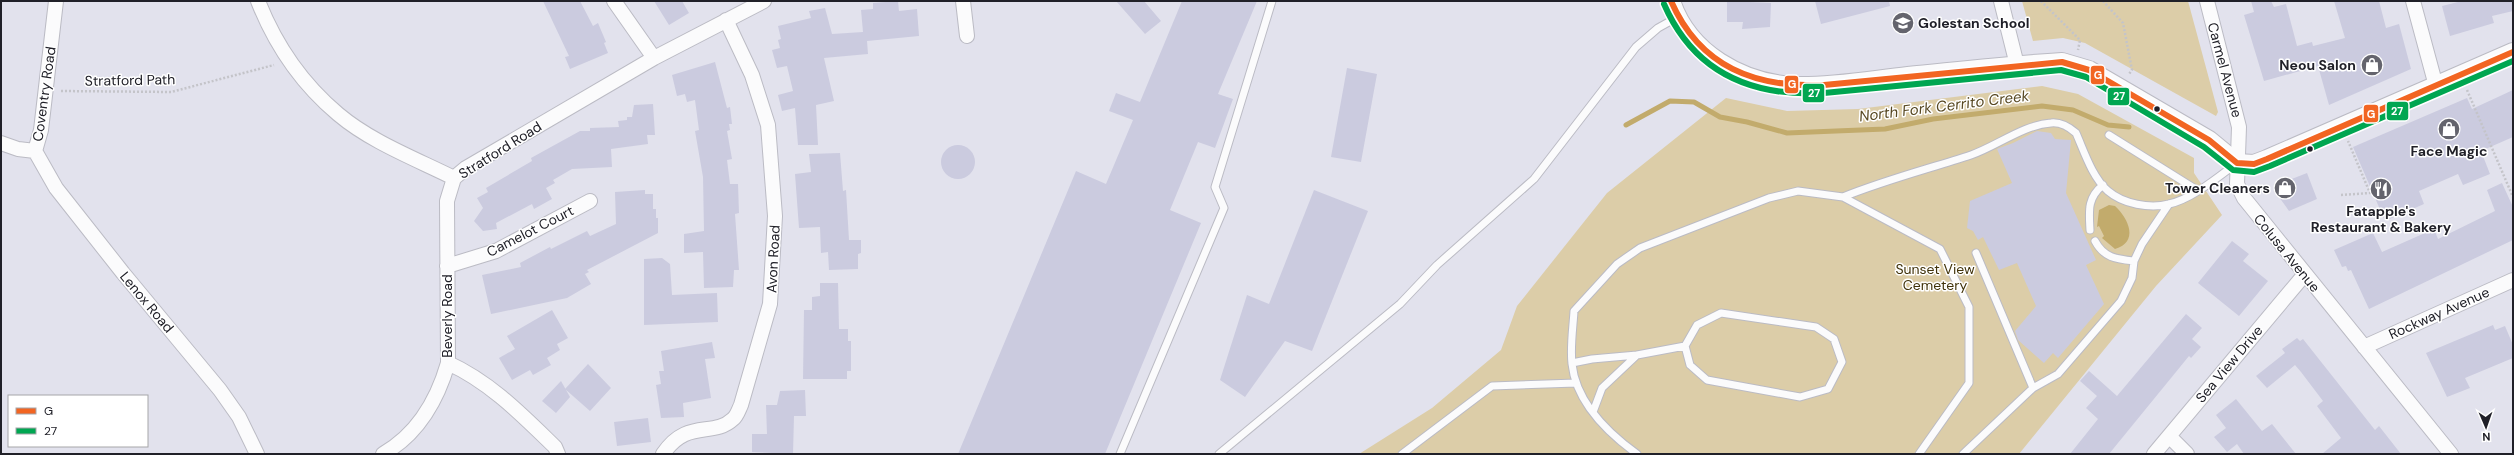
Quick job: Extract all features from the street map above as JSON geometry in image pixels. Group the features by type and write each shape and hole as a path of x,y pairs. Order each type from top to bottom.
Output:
{"street":[{"name":"Coventry Road","path":"1,143 18,149 35,151 41,130 44,90 56,1"},
{"name":"Stratford Road","path":"258,1 268,27 288,61 338,114 373,136 454,178 466,168 654,58 764,1"},
{"path":"614,1 654,58"},
{"path":"962,1 967,36"},
{"path":"2001,1 2017,65"},
{"name":"Carmel Avenue","path":"2206,1 2238,120 2237,163"},
{"path":"2413,1 2436,86"},
{"path":"1673,9 1699,47 1714,60 1753,78 1773,83 1818,86 2017,65 2062,62 2076,64 2210,140 2237,163 2254,164 2513,52"},
{"name":"Avon Road","path":"663,454 671,441 687,432 720,426 734,419 741,405 770,304 775,216 768,125 752,75 726,20"},
{"name":"Lenox Road","path":"35,151 56,188 123,273 220,390 239,417 258,454"},
{"name":"Colusa Avenue","path":"2237,163 2237,184 2244,198 2451,454"},
{"name":"Beverly Road","path":"383,454 406,438 431,408 448,363 447,201 454,178"},
{"name":"Camelot Court","path":"447,266 496,251 590,201"},
{"name":"Sea View Drive","path":"2154,454 2305,274"},
{"name":"Rockway Avenue","path":"2364,347 2513,280"},
{"path":"448,363 470,373 513,406 555,447 558,454"},
{"path":"2169,436 2187,454"}],"lane":[{"path":"1120,454 1224,208 1215,187 1272,1"},
{"path":"1219,454 1400,304 1437,266 1534,179 1636,47 1658,28 1673,9"},
{"path":"1843,197 1886,180 1972,154 2021,132 2052,123 2070,128 2076,133 2103,185 2116,196 2130,202 2146,205 2169,204 2197,190 2237,163"},
{"path":"2109,135 2197,190"},
{"path":"2090,230 2088,207 2094,192 2103,185"},
{"path":"1637,454 1614,437 1593,412 1576,383 1572,363 1574,311 1617,264 1640,248 1769,198 1798,191 1843,197 1940,249 1969,307 1969,383 1919,454"},
{"path":"1963,454 2033,388 2058,374 2120,301 2132,278 2134,261 2142,244 2169,204"},
{"path":"2095,240 2100,251 2110,258 2134,261"},
{"path":"1976,253 2033,388"},
{"path":"1721,313 1816,327 1834,339 1842,362 1828,389 1800,397 1707,380 1690,365 1685,346 1696,325 1721,313"},
{"path":"1572,363 1592,359 1637,355 1685,346"},
{"path":"1593,412 1602,388 1637,355"},
{"path":"1402,454 1492,386 1576,383"}],"path":[{"path":"2040,1 2080,40 2076,64"},
{"path":"2103,1 2123,23 2132,70 2119,89"},
{"name":"Stratford Path","path":"44,90 171,92 261,68"},
{"path":"2460,76 2513,197"},
{"path":"2341,195 2370,193 2342,127"}],"green space":[{"path":"2022,1 2188,1 2218,112 2216,116 2085,43 2063,38 2033,41"},
{"name":"Sunset View Cemetery","path":"2042,86 2078,94 2194,158 2194,173 2222,215 2156,286 2019,454 1359,454 1432,408 1501,350 1517,306 1607,193 1726,98 1787,111 1858,109"}],"shaded area":[{"path":"2109,205 2115,206 2120,211 2129,230 2127,241 2122,246 2115,249 2102,238 2104,236 2099,226 2097,227 2099,210"}],"building":[{"path":"543,1 580,1 593,26 598,23 606,42 604,43 608,53 570,69 565,57 569,56"},
{"path":"654,1 682,1 689,13 669,25"},
{"path":"898,1 899,11 917,9 919,36 867,41 868,54 824,58 834,101 816,105 818,145 798,145 795,108 782,111 778,95 793,91 787,66 777,68 772,50 780,48 778,40 781,39 778,26 811,18 809,11 825,8 832,34 863,32 861,10 873,9 873,3"},
{"path":"1116,1 1144,1 1161,21 1145,34"},
{"path":"1182,1 1257,1 1218,94 1233,99 1215,148 1198,142 1170,210 1201,223 1105,454 958,454 1076,171 1106,184 1133,120 1109,111 1116,93 1140,102"},
{"path":"1727,1 1771,3 1770,27 1742,29 1743,22 1727,22"},
{"path":"1815,1 1889,1 1890,6 1821,24"},
{"path":"2251,1 2271,1 2274,7 2286,4 2297,46 2312,42 2313,46 2345,38 2334,1 2379,1 2386,28 2399,24 2411,69 2329,105 2318,66 2264,81 2244,15 2254,12"},
{"path":"2462,1 2513,1 2513,11 2492,16 2494,23 2450,36 2442,6"},
{"path":"715,62 727,108 730,107 732,124 729,124 730,130 727,131 732,159 727,160 730,184 738,184 739,213 735,214 739,270 734,270 733,287 704,288 703,252 684,253 684,234 704,231 703,177 695,131 699,130 695,100 687,102 685,94 677,96 672,75"},
{"path":"1347,68 1377,74 1361,162 1331,157"},
{"path":"2513,90 2513,137 2481,151 2490,174 2463,185 2458,174 2419,191 2424,204 2385,221 2353,147 2467,98 2472,109"},
{"path":"653,104 655,135 647,135 648,144 611,149 612,167 572,169 553,180 555,183 546,188 552,199 534,209 532,204 496,223 497,229 483,231 474,221 483,208 477,198 488,192 486,188 532,161 531,158 580,131 590,131 590,128 619,127 618,121 627,120 627,117 632,117 634,105"},
{"path":"2037,131 2051,133 2055,139 2071,140 2066,193 2096,260 2086,265 2104,304 2058,358 2053,353 2044,363 2018,340 2015,331 2036,306 2017,263 1999,270 1983,237 1978,240 1973,231 1967,228 1970,201 2012,183 1997,149"},
{"path":"955,145 961,145 965,146 972,152 975,162 974,169 968,176 961,179 955,179 951,178 944,172 941,165 941,159 942,155 948,148"},
{"path":"840,153 843,191 846,190 849,240 861,240 861,253 858,254 858,269 829,270 828,252 821,253 820,227 799,228 795,174 811,172 809,154"},
{"path":"2307,173 2317,199 2289,211 2279,197 2280,186 2284,182"},
{"path":"2502,183 2513,207 2513,240 2369,309 2351,270 2348,271 2346,266 2342,267 2334,250 2373,233 2382,252 2434,229 2438,239 2495,211 2487,190"},
{"path":"645,190 645,194 653,194 653,209 656,209 656,218 658,218 658,233 587,270 589,272 585,274 591,284 567,298 491,314 482,275 521,267 520,263 550,247 551,249 587,231 590,236 616,224 615,192"},
{"path":"1314,190 1368,211 1312,351 1285,341 1245,397 1220,380 1247,295 1269,304"},
{"path":"2232,241 2249,254 2243,261 2268,281 2239,316 2198,283"},
{"path":"662,258 670,264 672,295 717,293 718,322 644,325 644,259"},
{"path":"820,283 838,283 839,329 848,329 848,341 851,341 851,371 847,371 847,379 803,379 804,310 812,310 812,297 820,296"},
{"path":"552,310 568,338 557,344 560,350 547,358 551,365 533,375 530,370 512,380 499,358 515,349 507,336"},
{"path":"2186,314 2202,328 2192,339 2201,347 2191,358 2189,356 2109,454 2070,454 2098,419 2086,408 2097,396 2080,381 2089,371 2117,396"},
{"path":"2493,325 2495,330 2505,326 2513,345 2513,358 2465,378 2470,388 2447,397 2426,353"},
{"path":"2297,338 2300,341 2303,339 2375,430 2379,426 2401,454 2322,454 2341,438 2317,406 2323,401 2301,372 2295,365 2267,388 2256,376 2285,353 2282,349"},
{"path":"712,342 715,358 705,359 711,398 683,403 684,417 661,418 656,385 661,384 659,371 664,371 661,351"},
{"path":"588,364 611,388 590,411 565,389"},
{"path":"561,381 570,397 556,413 542,401"},
{"path":"805,390 806,416 794,416 793,454 752,452 752,434 767,434 766,405 777,405 780,391"},
{"path":"2236,399 2262,431 2272,424 2296,454 2244,454 2237,444 2227,452 2214,437 2226,428 2216,415"},
{"path":"648,418 651,442 617,446 614,422"}],"waterway":[{"name":"North Fork Cerrito Creek","path":"1626,125 1670,101 1694,102 1720,117 1747,122 1787,133 1885,129 1933,119 2042,106 2073,110 2108,125 2129,127"}],"transit line":[{"name":"G","path":"1671,1 1683,24 1697,42 1714,57 1732,69 1753,77 1799,85 1824,85 2062,62 2089,70 2209,140 2237,163 2254,164 2267,159 2513,52"},
{"name":"27","path":"1664,4 1677,28 1692,48 1709,64 1728,76 1750,85 1798,93 1824,93 2061,70 2086,77 2204,147 2233,170 2254,172 2513,61"}],"place":[{"name":"Golestan School","path":"1903,23"},
{"name":"Neou Salon","path":"2372,65"},
{"name":"Face Magic","path":"2449,129"},
{"name":"Tower Cleaners","path":"2285,188"},
{"name":"Fatapple's Restaurant & Bakery","path":"2381,189"}]}
